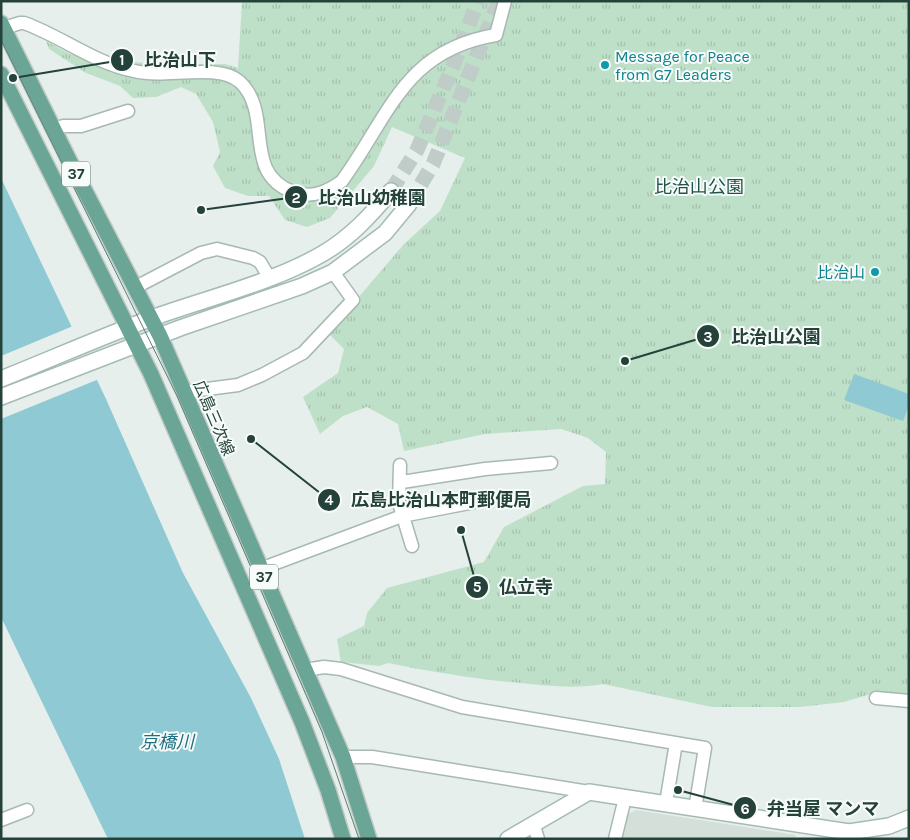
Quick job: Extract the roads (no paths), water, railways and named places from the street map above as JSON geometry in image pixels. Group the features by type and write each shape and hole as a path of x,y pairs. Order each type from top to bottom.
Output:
{"main road":[{"name":"広島三次線","path":"2,27 152,318 343,757 369,839"},
{"name":"37","path":"1,74 136,345 241,576 328,790 343,839"}],"street":[{"path":"2,27 24,23 85,54 128,70 160,74 212,72 227,74 239,81 252,99 263,164 271,179 283,188 309,195 327,191 342,181 401,88 421,67 447,50 475,38 496,35 506,1"},
{"path":"55,129 63,126 81,126 128,111"},
{"path":"1,380 152,318 290,270 330,249 369,218 391,191"},
{"path":"1,397 160,336 302,286 333,272 385,233 409,204"},
{"path":"136,287 201,253 217,249 254,258 260,262 269,277"},
{"path":"184,392 238,385 262,375 303,353 352,300 333,272"},
{"path":"402,482 486,469 552,463"},
{"path":"400,464 402,482 400,503 402,516 412,546"},
{"path":"260,569 402,516 480,501"},
{"path":"305,670 324,666 341,669 462,707 705,748 695,809"},
{"path":"876,698 909,701"},
{"path":"667,797 676,743"},
{"path":"343,757 372,757 849,832 889,826 909,818"},
{"path":"508,839 536,832 589,792"},
{"path":"616,839 625,798"},
{"path":"1,820 27,810"}],"water":[{"name":"京橋川","path":"1,178 106,399 183,573 251,698 279,759 305,839 108,839 1,617"},
{"path":"854,374 909,394 909,405 903,421 844,400"}],"tunnel":[{"path":"391,191 417,150 478,1"},
{"path":"409,204 433,164 499,1"}],"tram line":[{"path":"1,40 177,396 322,732 359,839"}],"place":[{"name":"Message for Peace from G7 Leaders","path":"605,65"},
{"name":"比治山下","path":"13,78"},
{"name":"比治山幼稚園","path":"201,210"},
{"name":"比治山","path":"875,272"},
{"name":"比治山公園","path":"625,361"},
{"name":"広島比治山本町郵便局","path":"251,439"},
{"name":"仏立寺","path":"461,530"},
{"name":"弁当屋 マンマ","path":"678,790"}],"district":[{"name":"比治山公園","path":"699,187"}]}
